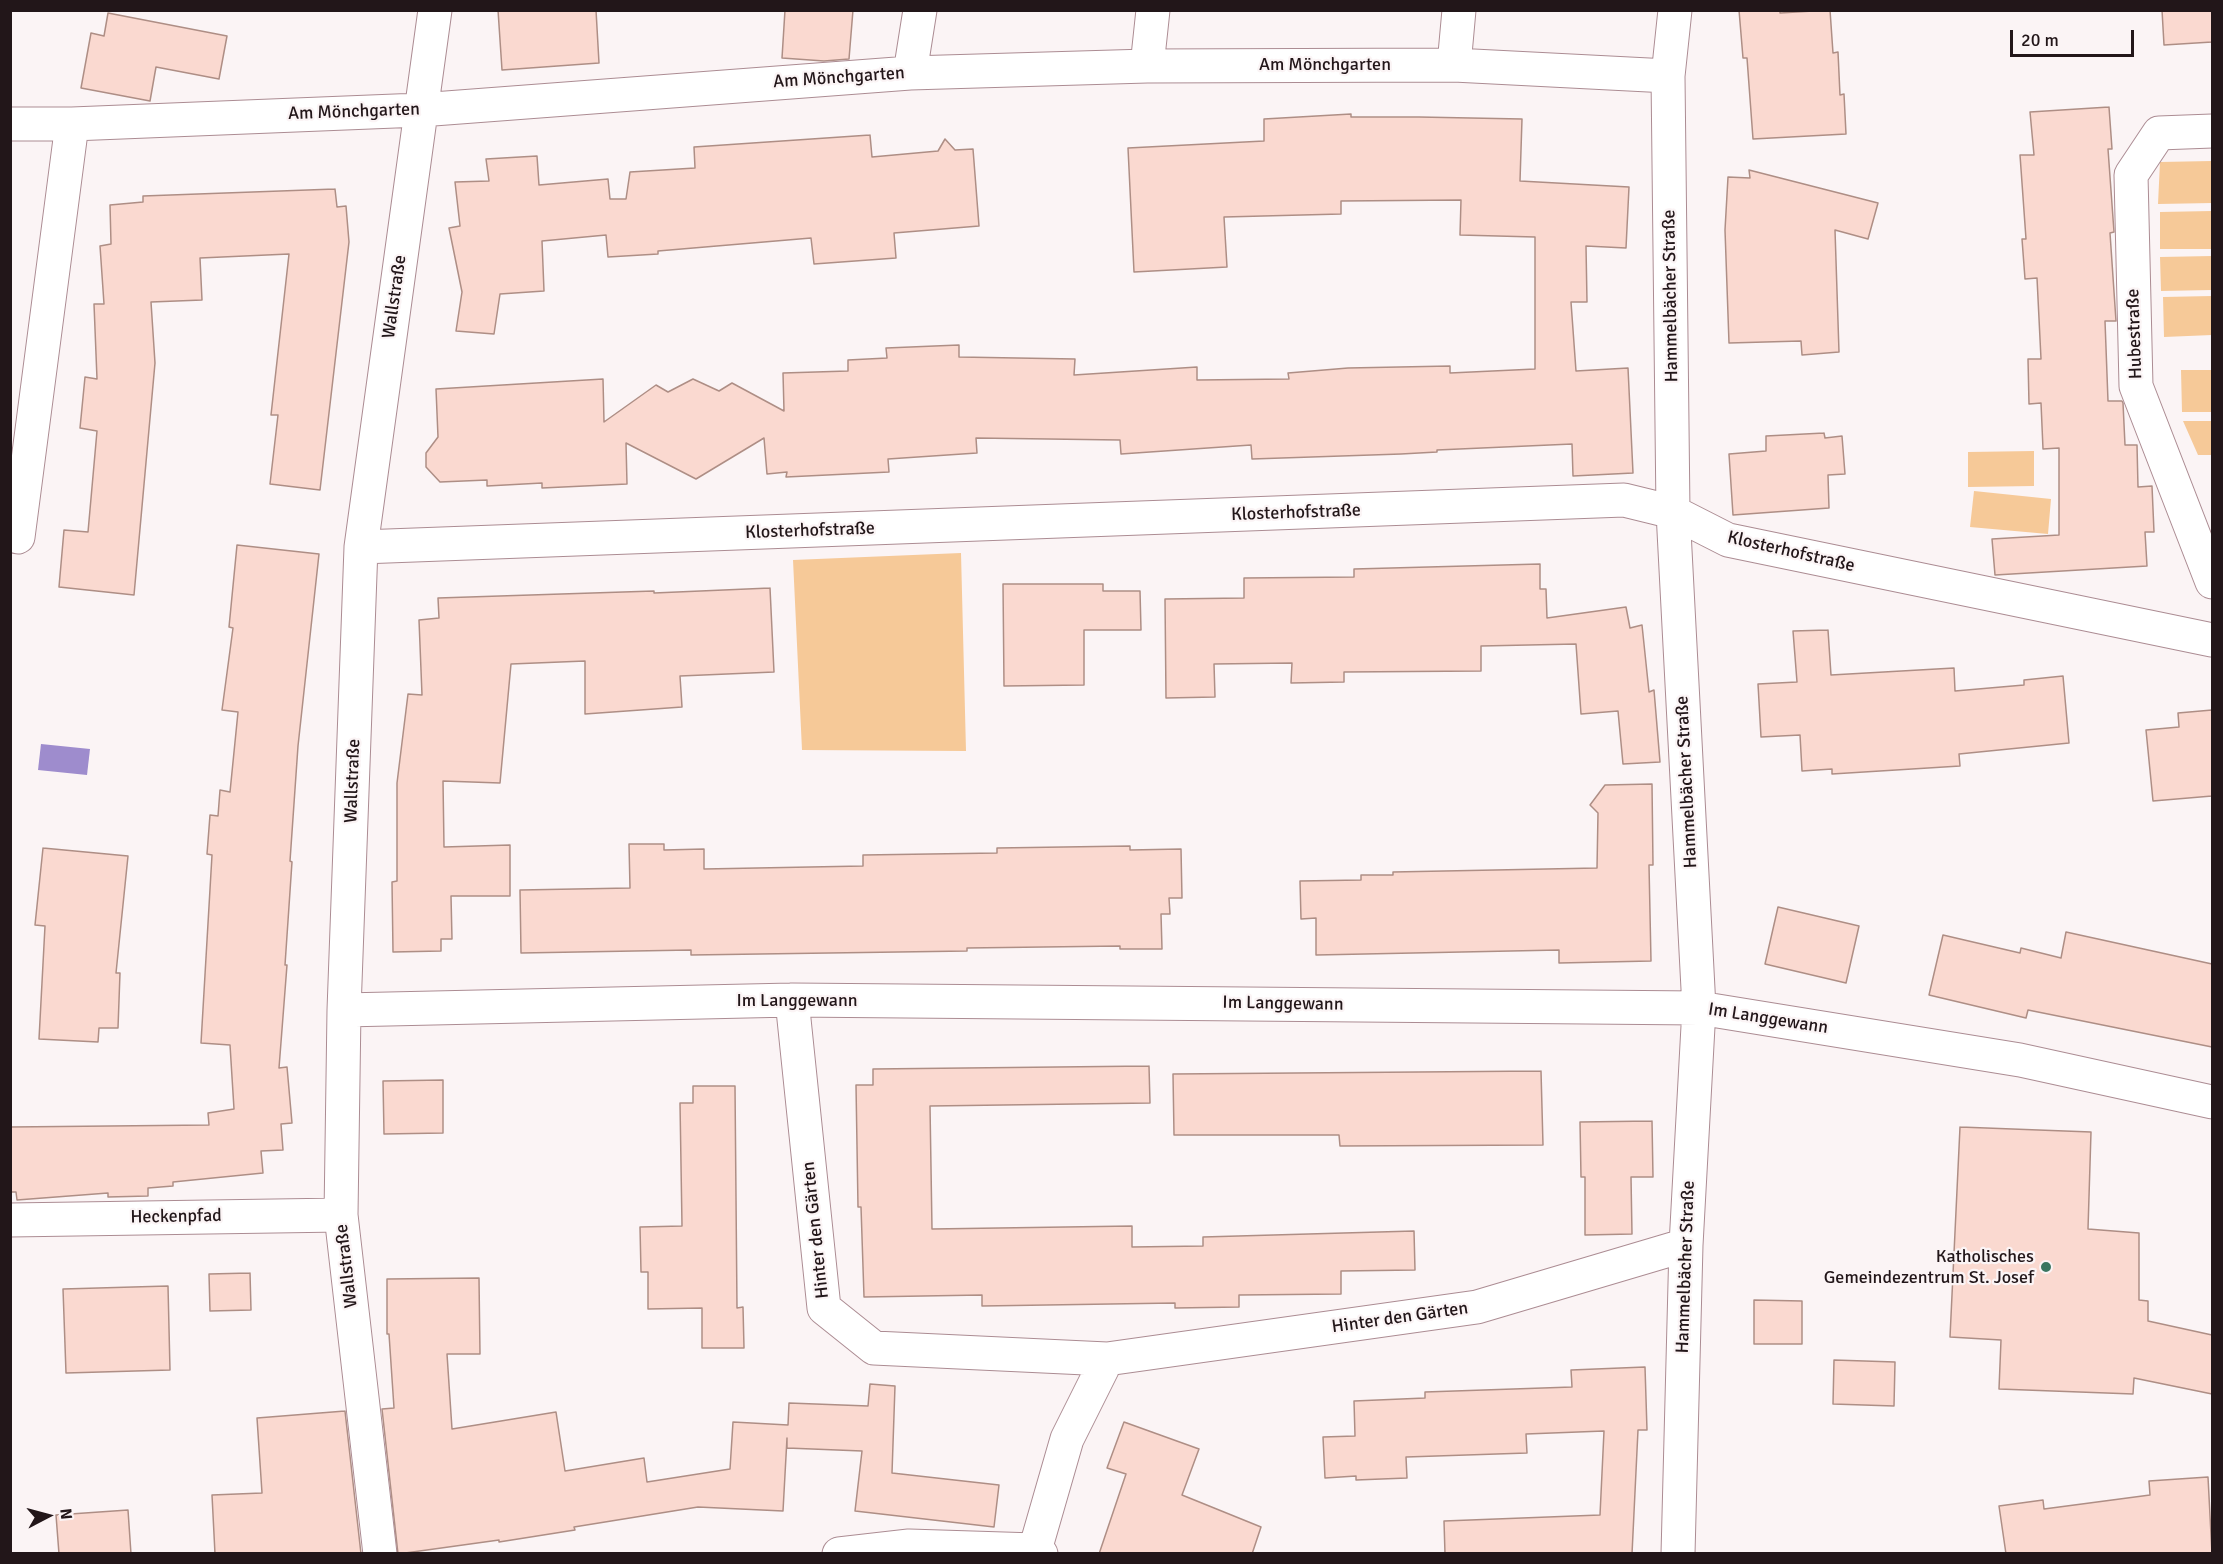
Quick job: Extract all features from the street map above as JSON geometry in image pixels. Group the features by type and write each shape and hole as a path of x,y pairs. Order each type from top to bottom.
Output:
{"street":[{"name":"Wallstraße","path":"380,1554 341,1215 344,1010 362,547 435,10"},
{"path":"910,73 920,10"},
{"path":"1147,66 1153,10"},
{"path":"1454,65 1459,10"},
{"name":"Hammelbächer Straße","path":"1675,10 1668,76 1673,512 1699,1008 1686,1245 1678,1554"},
{"name":"Am Mönchgarten","path":"10,124 72,124 420,110 910,73 1147,66 1454,65 1668,76"},
{"path":"18,537 72,124"},
{"name":"Hubestraße","path":"2212,131 2159,133 2131,175 2136,386 2212,582"},
{"name":"Klosterhofstraße","path":"362,547 1624,500 1673,512 1728,540 2212,640"},
{"name":"Im Langgewann","path":"344,1010 792,1000 1699,1008 2020,1060 2212,1102"},
{"name":"Hinter den Gärten","path":"792,1000 824,1308 874,1348 1107,1359 1477,1307 1686,1245"},
{"name":"Heckenpfad","path":"10,1220 341,1215"},
{"path":"839,1554 909,1546 1038,1552 1067,1439 1107,1359"}],"shaded area":[{"path":"2212,161 2212,203 2158,204 2160,162"},
{"path":"2212,211 2212,249 2160,249 2160,212"},
{"path":"2212,256 2212,290 2161,291 2160,257"},
{"path":"2212,296 2212,335 2164,337 2163,297"},
{"path":"2181,370 2212,370 2212,412 2182,412"},
{"path":"2183,421 2212,421 2212,455 2198,455"},
{"path":"2034,451 2034,486 1968,487 1968,452"},
{"path":"1974,491 2051,499 2048,534 1970,527"},
{"path":"961,553 966,751 802,750 793,560"},
{"path":"41,744 90,749 87,775 38,770"}],"building":[{"path":"498,10 596,10 599,63 502,70"},
{"path":"785,10 853,10 849,59 824,61 782,58"},
{"path":"1739,10 1780,10 1780,13 1830,10 1833,53 1838,52 1840,95 1844,94 1846,134 1753,139 1747,58 1743,58"},
{"path":"2162,10 2212,10 2212,42 2164,45"},
{"path":"108,13 227,36 219,79 156,67 150,101 81,88 91,33 104,36"},
{"path":"2109,107 2112,149 2108,149 2114,232 2110,233 2116,321 2105,321 2108,401 2122,401 2123,403 2125,445 2137,445 2138,487 2152,486 2154,532 2145,532 2147,566 1995,575 1992,539 2059,535 2059,448 2043,449 2041,403 2029,404 2028,359 2041,359 2037,278 2025,279 2022,239 2026,239 2020,155 2034,155 2030,112"},
{"path":"1351,114 1351,117 1522,119 1520,181 1629,187 1626,248 1586,246 1587,302 1571,302 1576,371 1628,368 1633,473 1573,476 1572,444 1437,450 1437,452 1401,454 1252,459 1251,445 1121,454 1120,440 976,438 977,453 888,459 889,472 786,477 787,472 767,474 764,438 696,479 626,443 627,484 542,488 542,483 487,486 487,480 440,482 426,467 426,453 438,437 436,389 603,379 604,422 656,385 668,392 693,379 719,391 732,383 784,411 783,373 848,371 848,360 887,358 886,348 959,345 959,357 1075,359 1074,375 1197,367 1197,380 1289,379 1288,373 1348,368 1450,366 1450,373 1535,369 1535,237 1460,235 1461,200 1341,201 1341,214 1224,217 1227,267 1134,272 1128,148 1264,141 1264,119"},
{"path":"870,135 872,157 938,151 945,139 955,150 973,149 979,226 894,233 896,258 814,264 811,238 608,257 606,235 542,241 544,291 500,294 494,334 456,331 462,292 449,228 460,226 455,182 489,181 486,159 537,156 539,185 608,179 610,199 626,199 630,172 695,168 694,147"},
{"path":"1749,170 1878,203 1868,239 1835,230 1839,352 1802,355 1801,341 1729,343 1725,230 1728,177 1750,178"},
{"path":"335,189 337,207 346,206 349,242 320,490 270,484 278,415 271,415 289,254 200,258 202,300 151,302 155,363 134,595 59,587 64,530 88,532 97,431 80,428 85,377 97,379 94,304 104,304 100,246 111,244 110,205 143,202 143,196"},
{"path":"1824,433 1825,438 1842,436 1845,474 1828,475 1829,508 1733,515 1729,454 1766,451 1766,436"},
{"path":"237,545 319,554 298,746 290,861 292,862 285,965 287,965 279,1068 287,1067 292,1123 281,1124 283,1150 261,1151 263,1173 173,1182 173,1186 148,1188 148,1196 108,1197 108,1193 17,1200 16,1192 10,1192 10,1127 209,1125 208,1113 234,1109 230,1045 201,1043 212,855 207,854 210,815 218,816 220,790 230,792 238,712 222,710 233,628 229,627"},
{"path":"1540,564 1540,589 1546,589 1547,618 1626,607 1630,628 1642,625 1649,692 1654,690 1660,762 1623,764 1618,711 1581,714 1576,644 1481,646 1481,671 1344,672 1344,682 1291,683 1292,663 1214,664 1215,697 1166,698 1165,599 1244,598 1244,578 1354,577 1354,569"},
{"path":"1003,584 1103,584 1103,591 1140,591 1141,630 1084,630 1084,685 1004,686"},
{"path":"770,588 774,672 680,676 682,707 585,714 585,661 511,664 500,783 443,781 444,847 510,845 510,896 451,896 452,939 441,939 441,951 393,952 392,882 397,881 397,783 408,694 422,695 419,620 439,618 438,598"},
{"path":"1828,630 1831,675 1954,668 1955,691 2024,685 2024,680 2063,676 2069,743 1959,754 1960,766 1832,774 1832,769 1802,771 1800,735 1761,737 1758,684 1797,682 1793,631"},
{"path":"2212,710 2212,796 2153,801 2146,730 2179,727 2178,713"},
{"path":"1652,784 1653,865 1649,865 1651,961 1559,963 1559,950 1316,955 1316,918 1301,919 1300,881 1361,880 1361,875 1393,875 1393,872 1597,868 1598,813 1590,805 1605,785"},
{"path":"629,844 664,844 664,850 704,849 704,869 863,866 863,855 997,853 997,848 1130,846 1130,850 1181,849 1182,898 1169,898 1170,914 1161,914 1162,949 1120,949 1120,946 691,955 691,950 521,953 520,890 630,888"},
{"path":"43,848 128,856 116,973 120,973 118,1028 99,1028 98,1042 39,1039 45,926 35,925"},
{"path":"1778,907 1859,926 1846,983 1765,964"},
{"path":"2066,932 2212,964 2212,1047 2028,1010 2026,1018 1929,995 1943,935 2020,953 2021,948 2061,958"},
{"path":"1149,1066 1150,1103 930,1106 932,1229 1132,1226 1132,1247 1203,1246 1203,1237 1414,1231 1415,1270 1341,1271 1341,1294 1239,1295 1239,1307 1175,1308 1175,1303 982,1306 982,1295 864,1297 861,1207 858,1207 856,1085 873,1085 873,1069"},
{"path":"1541,1071 1543,1145 1340,1146 1339,1135 1174,1135 1173,1074"},
{"path":"443,1080 443,1133 384,1134 383,1081"},
{"path":"693,1086 735,1086 737,1308 743,1307 744,1348 702,1348 702,1308 648,1309 648,1272 641,1272 640,1227 682,1226 680,1103 693,1103"},
{"path":"1652,1121 1653,1177 1631,1177 1632,1234 1585,1235 1585,1177 1581,1177 1580,1122"},
{"name":"Katholisches Gemeindezentrum St. Josef","path":"1960,1127 2091,1132 2088,1229 2139,1233 2139,1300 2148,1301 2148,1321 2212,1335 2212,1394 2134,1378 2133,1394 1999,1389 2001,1340 1950,1337"},
{"path":"250,1273 251,1310 210,1311 209,1274"},
{"path":"479,1278 480,1354 447,1354 452,1429 556,1412 565,1471 644,1458 647,1482 730,1469 733,1422 788,1425 789,1403 868,1406 870,1384 895,1386 892,1473 999,1485 994,1527 855,1511 862,1451 787,1448 787,1438 783,1511 698,1507 499,1542 499,1540 398,1554 382,1409 394,1408 389,1334 387,1334 387,1279"},
{"path":"168,1286 170,1370 66,1373 63,1289"},
{"path":"1754,1300 1802,1301 1802,1344 1754,1344"},
{"path":"1834,1360 1895,1362 1894,1406 1833,1404"},
{"path":"1645,1367 1647,1430 1638,1430 1632,1554 1445,1554 1444,1521 1600,1515 1604,1431 1526,1434 1527,1453 1406,1457 1407,1478 1356,1480 1356,1476 1325,1478 1323,1437 1355,1436 1354,1401 1425,1398 1425,1392 1572,1387 1571,1370"},
{"path":"345,1411 361,1554 215,1554 212,1495 262,1493 257,1418"},
{"path":"1124,1422 1199,1449 1182,1495 1261,1527 1252,1554 1099,1554 1126,1474 1107,1468"},
{"path":"2208,1477 2212,1554 2006,1554 1999,1506 2043,1500 2044,1509 2150,1495 2149,1481"},
{"path":"128,1510 131,1554 59,1554 56,1515"}],"place":[{"name":"Katholisches Gemeindezentrum St. Josef","path":"2046,1267"}]}
